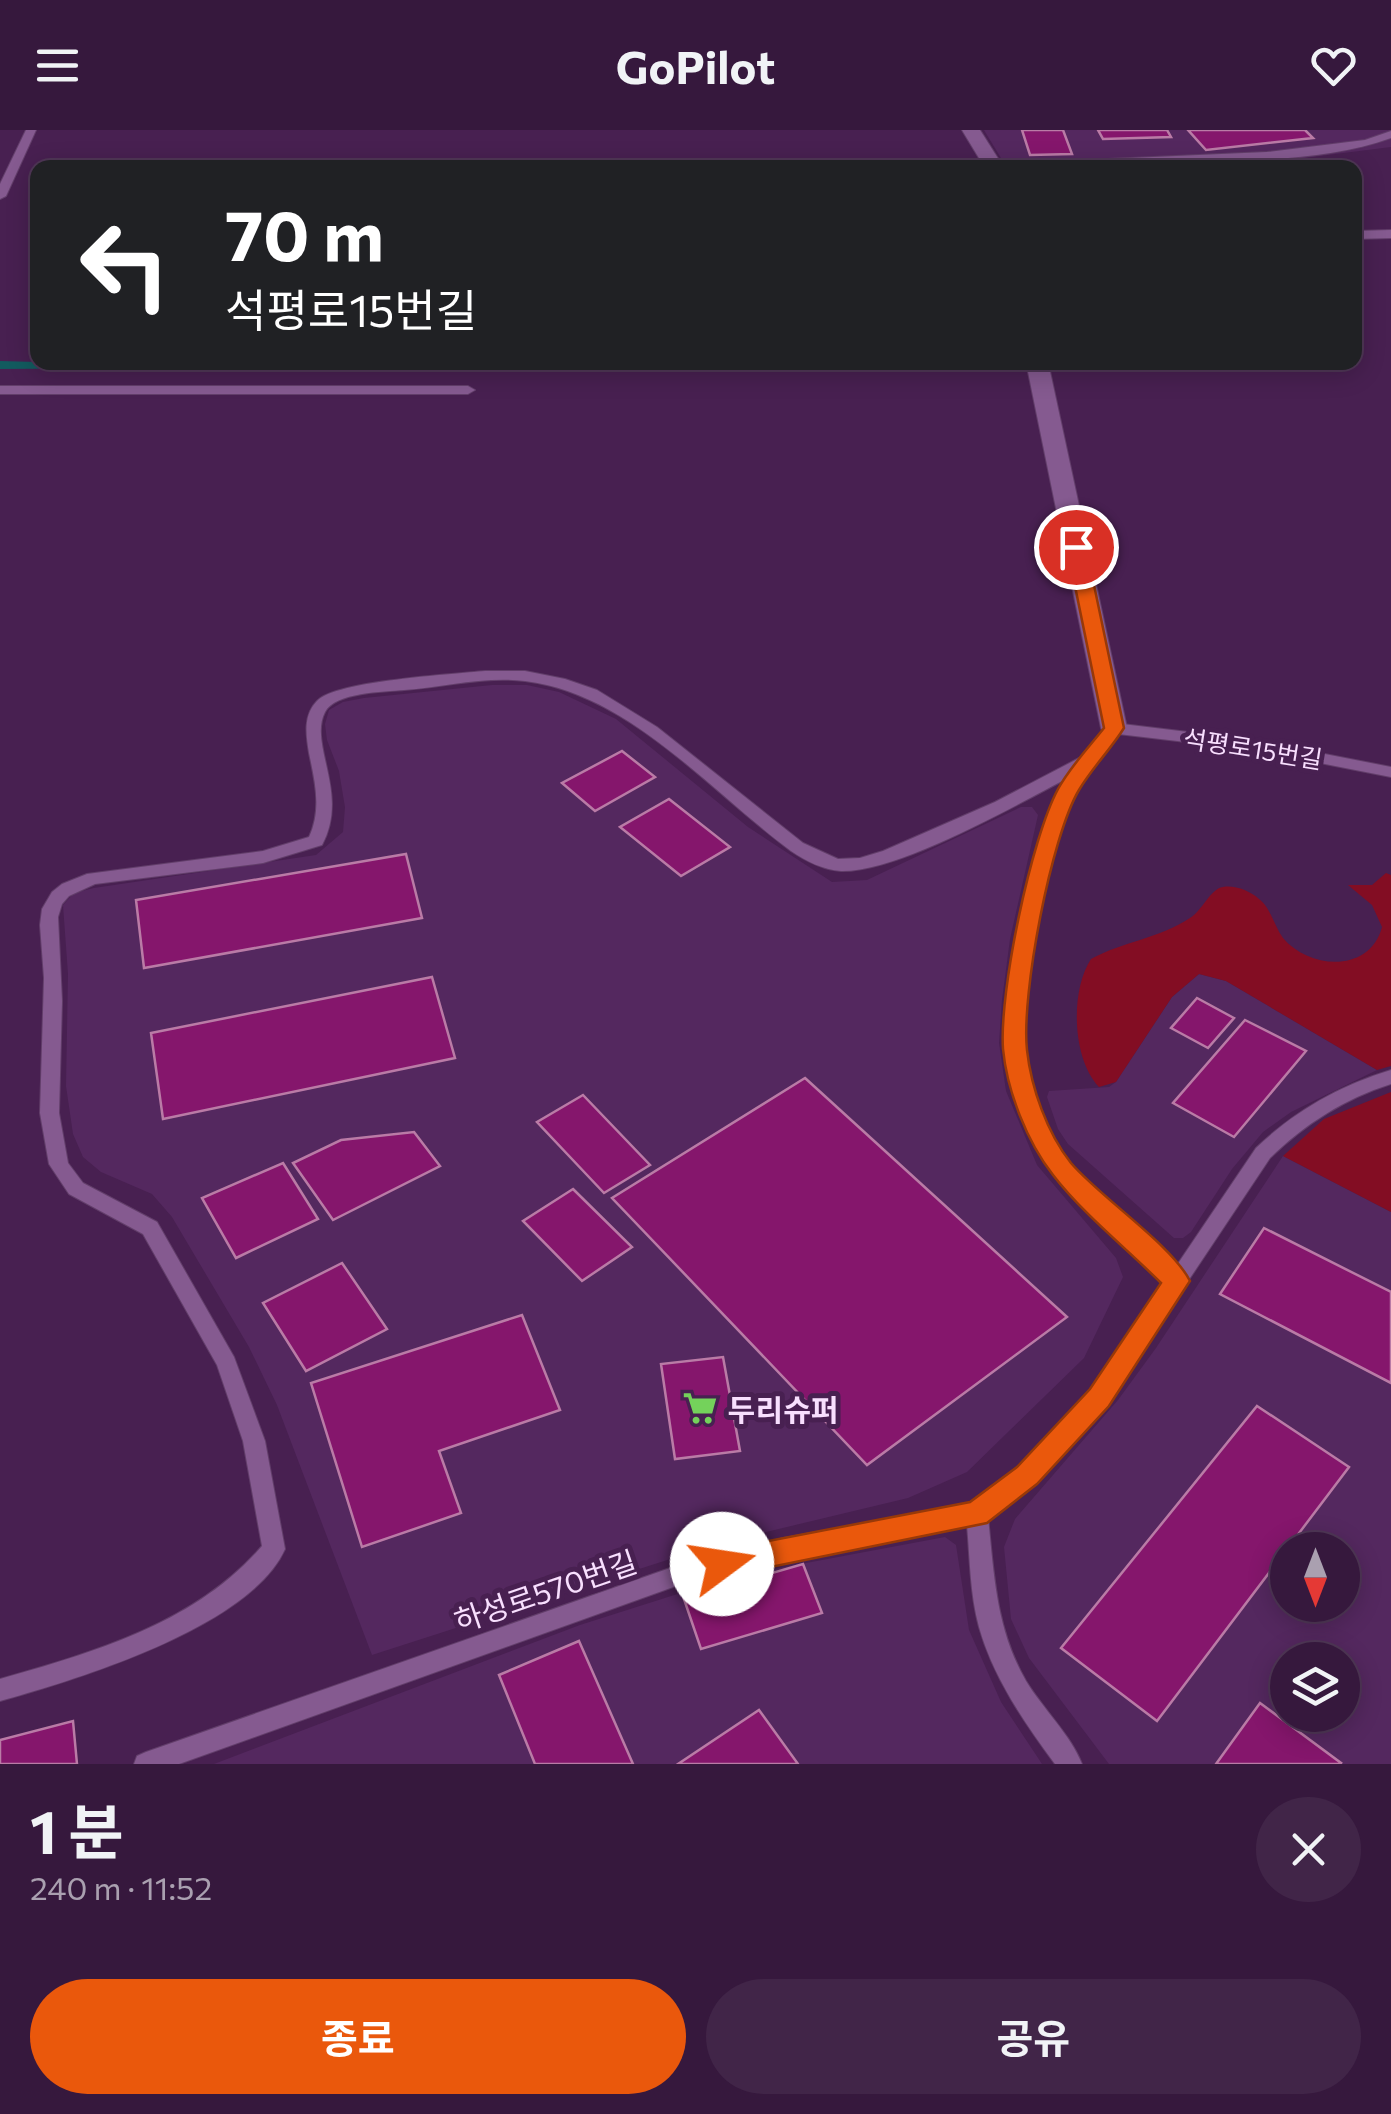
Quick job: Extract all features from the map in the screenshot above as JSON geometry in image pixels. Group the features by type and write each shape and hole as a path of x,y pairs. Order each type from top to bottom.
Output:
{"street":[{"path":"972,130 991,160"},
{"path":"1039,370 1114,728"}],"lane":[{"path":"0,196 31,130"},
{"path":"1121,160 1371,144 1391,134"},
{"path":"1362,235 1391,234"},
{"path":"0,390 468,390"},
{"path":"0,1690 131,1648 222,1598 262,1568 274,1549 254,1441 219,1348 150,1228 133,1214 72,1186 60,1167 49,1106 48,1048 54,981 49,927 50,911 72,885 93,878 263,857 298,850 316,840 326,818 327,797 314,735 315,716 323,703 336,696 376,689 523,675 577,688 636,718 722,790 815,858 840,866 864,864 892,855 1016,799 1088,760"},
{"path":"1114,728 1068,790 1039,880 1015,1018 1015,1050 1022,1084 1039,1130 1062,1168 1176,1281"},
{"name":"석평로15번길","path":"1114,728 1254,745 1391,772"},
{"name":"하성로570번길","path":"146,1764 690,1571 784,1548 976,1514 1027,1476 1099,1398 1263,1153 1287,1128 1320,1105 1391,1077"},
{"path":"976,1514 986,1608 997,1646 1045,1731 1070,1764"}],"shaded area":[{"path":"984,130 1391,130 1391,147 1287,160 1002,160"},
{"path":"0,361 30,362 30,369 0,369"},
{"path":"527,685 559,692 616,719 748,827 832,882 867,880 1021,807 1032,807 1038,815 1010,939 1002,1000 999,1043 1006,1091 1037,1165 1116,1258 1123,1277 1084,1358 967,1472 908,1498 720,1543 372,1655 277,1405 249,1347 172,1217 152,1194 101,1172 83,1157 73,1134 66,1086 68,974 63,905 74,893 94,888 316,855 343,832 345,807 339,771 325,724 329,710 343,702 364,698"},
{"path":"1386,873 1391,875 1391,1066 1377,1070 1226,981 1199,974 1172,997 1116,1082 1099,1087 1090,1075 1079,1043 1077,1006 1091,959 1178,925 1194,915 1214,892 1228,887 1247,891 1263,903 1283,938 1295,949 1323,961 1353,959 1375,942 1382,927 1372,905 1348,885 1372,885"},
{"path":"1199,974 1226,981 1377,1070 1291,1112 1263,1132 1232,1169 1191,1232 1174,1238 1068,1144 1058,1129 1047,1097 1049,1091 1109,1087 1116,1082 1172,997"},
{"path":"1391,1092 1391,1212 1283,1156 1324,1119"},
{"path":"1283,1156 1391,1212 1391,1764 1109,1764 1029,1658 1011,1619 1004,1547 1015,1519 1118,1400"},
{"path":"945,1537 956,1545 969,1630 1001,1702 1042,1764 214,1764 580,1625 731,1577"}],"building":[{"path":"1022,130 1063,130 1072,154 1030,155"},
{"path":"1098,130 1167,130 1171,137 1103,139"},
{"path":"1188,130 1305,130 1313,138 1206,150"},
{"path":"622,751 655,777 595,811 562,783"},
{"path":"669,799 730,847 681,876 620,827"},
{"path":"406,854 422,918 144,968 136,900"},
{"path":"432,977 455,1058 163,1119 151,1033"},
{"path":"1197,998 1234,1018 1208,1048 1171,1028"},
{"path":"1245,1020 1306,1051 1234,1137 1173,1103"},
{"path":"805,1078 1067,1317 867,1465 612,1198"},
{"path":"583,1095 650,1165 604,1193 537,1122"},
{"path":"414,1132 440,1166 333,1220 293,1163 341,1140"},
{"path":"283,1163 318,1219 236,1258 202,1198"},
{"path":"573,1189 632,1247 582,1281 523,1221"},
{"path":"1264,1228 1391,1292 1391,1383 1220,1294"},
{"path":"342,1263 387,1329 306,1371 263,1303"},
{"path":"522,1315 560,1410 439,1451 461,1513 362,1547 311,1383"},
{"name":"두리슈퍼","path":"723,1357 740,1451 675,1459 661,1364"},
{"path":"1257,1406 1349,1467 1300,1532 1270,1532 1270,1572 1157,1721 1061,1648"},
{"path":"803,1564 822,1613 701,1649 684,1599"},
{"path":"579,1641 633,1764 535,1764 499,1675"},
{"path":"1260,1703 1270,1710 1270,1732 1299,1732 1341,1763 1340,1764 1216,1764"},
{"path":"759,1710 798,1764 678,1764"},
{"path":"73,1721 77,1764 0,1764 0,1740"}],"place":[{"name":"두리슈퍼","path":"700,1408"}],"route":[{"path":"722,1564 784,1548 976,1514 1027,1476 1099,1398 1176,1281 1098,1208 1062,1168 1039,1130 1022,1084 1015,1050 1015,1018 1026,952 1039,880 1056,821 1068,790 1114,728 1076,547"}]}
